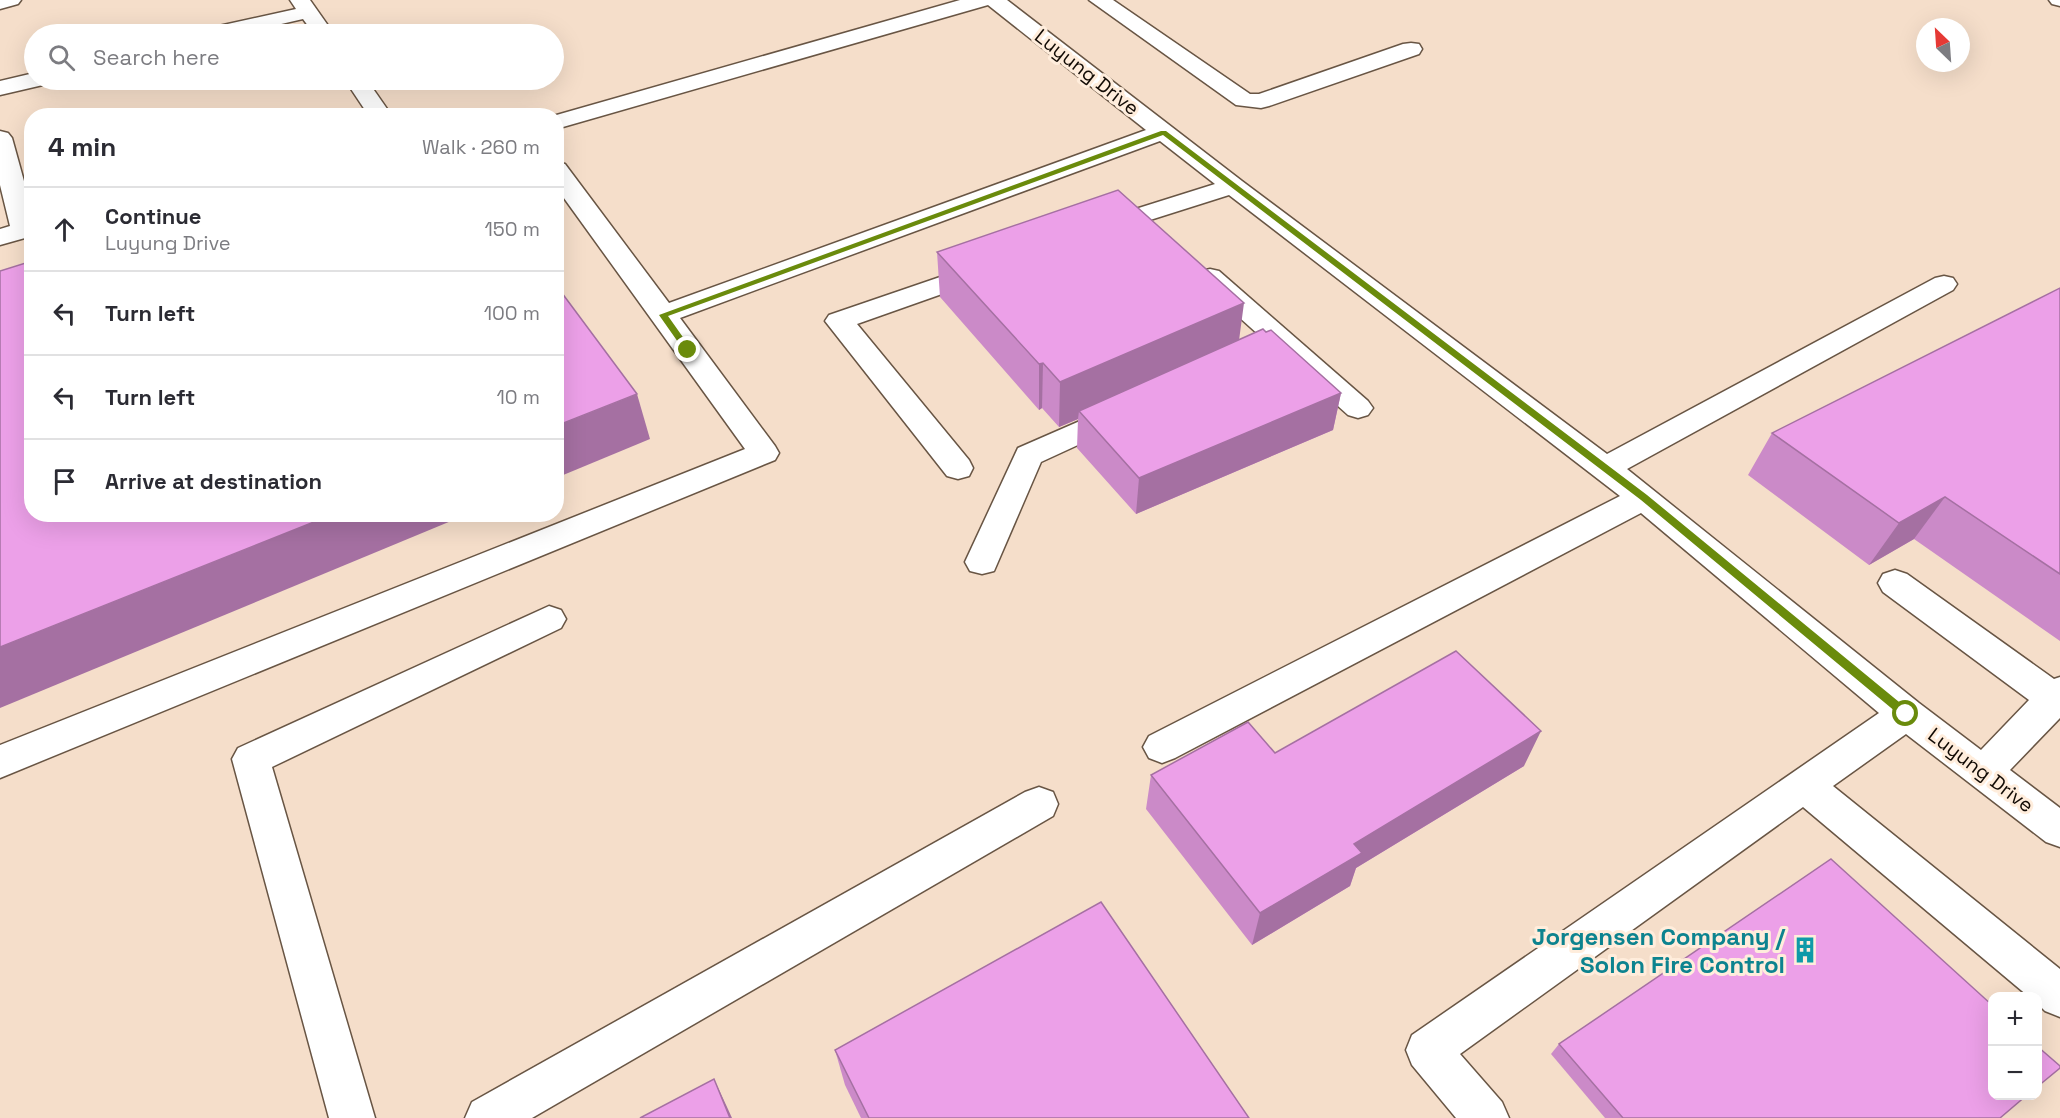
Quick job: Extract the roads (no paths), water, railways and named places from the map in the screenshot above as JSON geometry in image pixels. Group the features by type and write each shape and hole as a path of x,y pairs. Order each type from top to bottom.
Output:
{"street":[{"path":"0,3 11,0"},
{"path":"1099,0 1244,100 1261,101 1411,49"},
{"path":"564,120 1002,3"},
{"name":"Luyung Drive","path":"1002,3 1233,186 1644,498 1906,714 2060,830"},
{"path":"246,24 304,6 317,24"},
{"path":"0,88 24,83"},
{"path":"363,90 375,108"},
{"path":"663,315 1163,132"},
{"path":"0,138 19,238"},
{"path":"0,762 764,453 564,180"},
{"path":"1072,238 1233,186"},
{"path":"1139,215 1166,238"},
{"path":"958,468 839,321 1006,262"},
{"path":"1192,262 1358,408"},
{"path":"1605,468 1944,284"},
{"path":"1250,355 1282,341"},
{"path":"982,562 1029,455 1145,403"},
{"path":"1162,747 1644,498"},
{"path":"1895,583 2058,698 1984,771"},
{"path":"352,1118 251,759 549,619"},
{"path":"1486,1118 1428,1050 1906,714"},
{"path":"1804,785 2060,996"},
{"path":"488,1118 1039,804"}],"place":[{"name":"Jorgensen Company / Solon Fire Control","path":"1805,950"}]}
